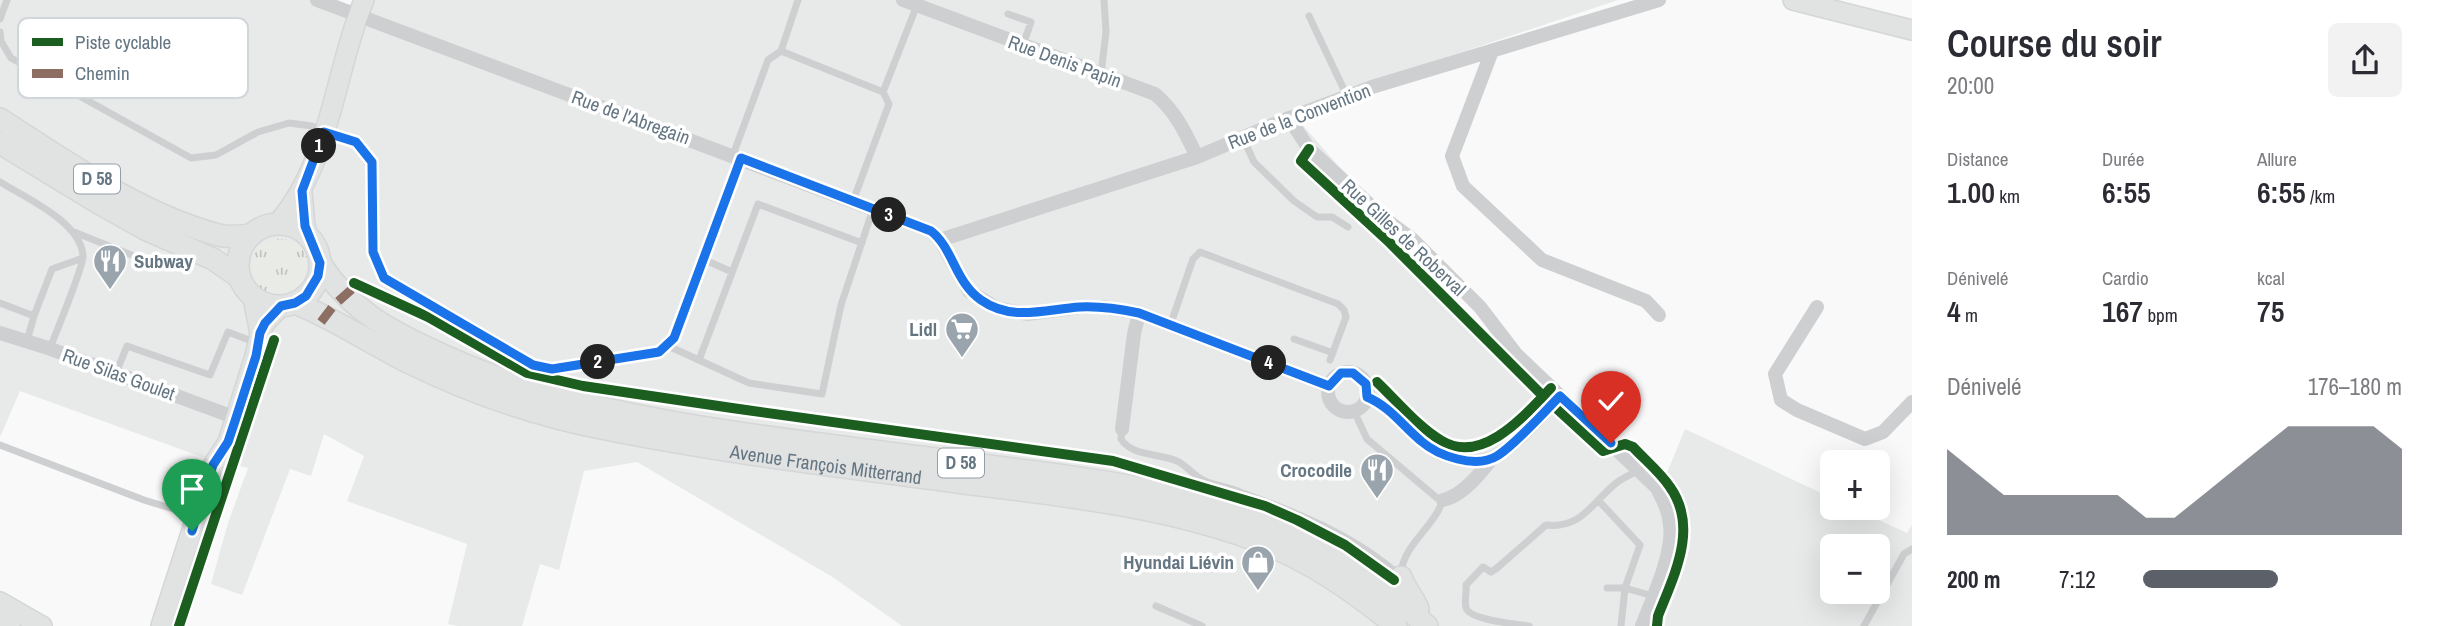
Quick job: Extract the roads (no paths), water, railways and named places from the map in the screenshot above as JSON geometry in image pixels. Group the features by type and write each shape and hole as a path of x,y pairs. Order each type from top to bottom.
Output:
{"main road":[{"name":"D 58","path":"0,119 79,170 157,212 220,236 251,235"},
{"name":"D 58","path":"0,143 117,213 213,259 239,277"},
{"path":"278,224 295,228 309,238 320,263 312,290 288,305 271,306 253,298 242,285 237,268 240,250 251,235 259,229 278,224"},
{"name":"Avenue François Mitterrand","path":"320,263 333,284 376,321 473,370 537,393 612,411 748,434 1089,479 1178,496 1247,516 1282,530 1367,578 1425,624"},
{"name":"Avenue François Mitterrand","path":"288,305 336,321 407,362 453,383 559,418 650,437 807,462 1091,500 1177,517 1238,534 1276,548 1306,564 1361,599 1396,626"},
{"path":"1401,577 1425,624"}],"street":[{"name":"Rue de l'Abregain","path":"317,0 361,8 931,231 940,240"},
{"name":"Rue Denis Papin","path":"903,0 1155,94 1170,106 1196,157"},
{"name":"Rue de la Convention","path":"940,240 1196,157 1348,96 1660,0"},
{"path":"1793,0 1912,30"},
{"path":"278,224 302,191 324,132 361,8"},
{"path":"1492,51 1452,156 1464,186 1542,260 1646,301 1658,315"},
{"name":"Rue Gilles de Roberval","path":"1289,118 1309,149 1384,218 1412,239 1480,307 1516,354 1657,488 1671,527 1670,545 1642,626"},
{"path":"302,191 305,226 309,238"},
{"path":"940,240 969,290 996,308 1027,314 1080,307 1103,307 1139,313 1329,386"},
{"path":"253,298 259,338"},
{"path":"161,626 213,465 228,442 259,338 265,323 288,305"},
{"path":"1817,307 1775,374 1781,400 1797,410 1865,439 1883,432 1912,402"},
{"path":"1122,429 1139,313"},
{"name":"Rue Silas Goulet","path":"0,334 48,348 236,418"},
{"path":"1341,373 1353,373 1366,384 1367,397 1360,408 1342,411 1336,408 1329,398 1329,386 1341,373"},
{"path":"1367,397 1380,402 1433,451 1461,459 1492,458 1499,455 1560,396"},
{"path":"1444,500 1453,497 1467,485 1492,458"},
{"path":"1461,459 1466,468 1467,485"},
{"path":"0,602 42,626"},
{"path":"0,620 10,626"}],"lane":[{"path":"0,19 7,0"},
{"path":"83,98 191,158 216,155 258,132 289,123 312,126 356,142 372,162 373,252 384,278 533,365 552,369 659,352 674,338 703,259 768,60 781,51 799,0"},
{"path":"1101,74 1107,32 1104,0"},
{"path":"883,92 917,5"},
{"path":"1008,14 1031,22 1023,46"},
{"path":"1309,16 1348,96"},
{"path":"0,32 2,45 11,58 18,62"},
{"path":"781,51 883,92 890,104 853,201"},
{"path":"1243,137 1254,162 1294,201 1317,217 1332,218 1348,227"},
{"path":"0,182 66,223 79,240 83,258 48,348"},
{"path":"699,360 758,204 862,243"},
{"path":"666,345 749,383 822,394 841,305 873,209"},
{"path":"73,232 149,262"},
{"path":"1170,326 1193,259 1200,252 1338,304 1344,310 1346,317 1332,357 1294,339"},
{"path":"26,342 52,269 83,258"},
{"path":"703,259 732,272"},
{"path":"0,303 34,316"},
{"path":"116,373 127,346 210,375 228,331 259,338"},
{"path":"1122,429 1121,439 1129,448 1177,461 1189,472 1206,481 1267,502 1328,528 1401,577 1403,560 1439,512 1444,500 1437,498 1367,439 1354,411"},
{"path":"0,445 144,500 197,516"},
{"path":"1529,626 1470,613 1466,607 1466,585 1483,567 1491,572 1497,568 1546,525 1559,527 1571,524 1617,482 1640,470"},
{"path":"1598,500 1640,545 1625,589 1621,626"},
{"path":"1864,626 1904,554 1912,549"},
{"path":"1607,588 1653,596"},
{"path":"1156,606 1202,626"},
{"path":"0,612 26,626"}],"place":[{"name":"Subway","path":"110,291"},
{"name":"Lidl","path":"962,359"},
{"name":"Crocodile","path":"1377,500"},
{"name":"Hyundai Liévin","path":"1258,592"}]}
